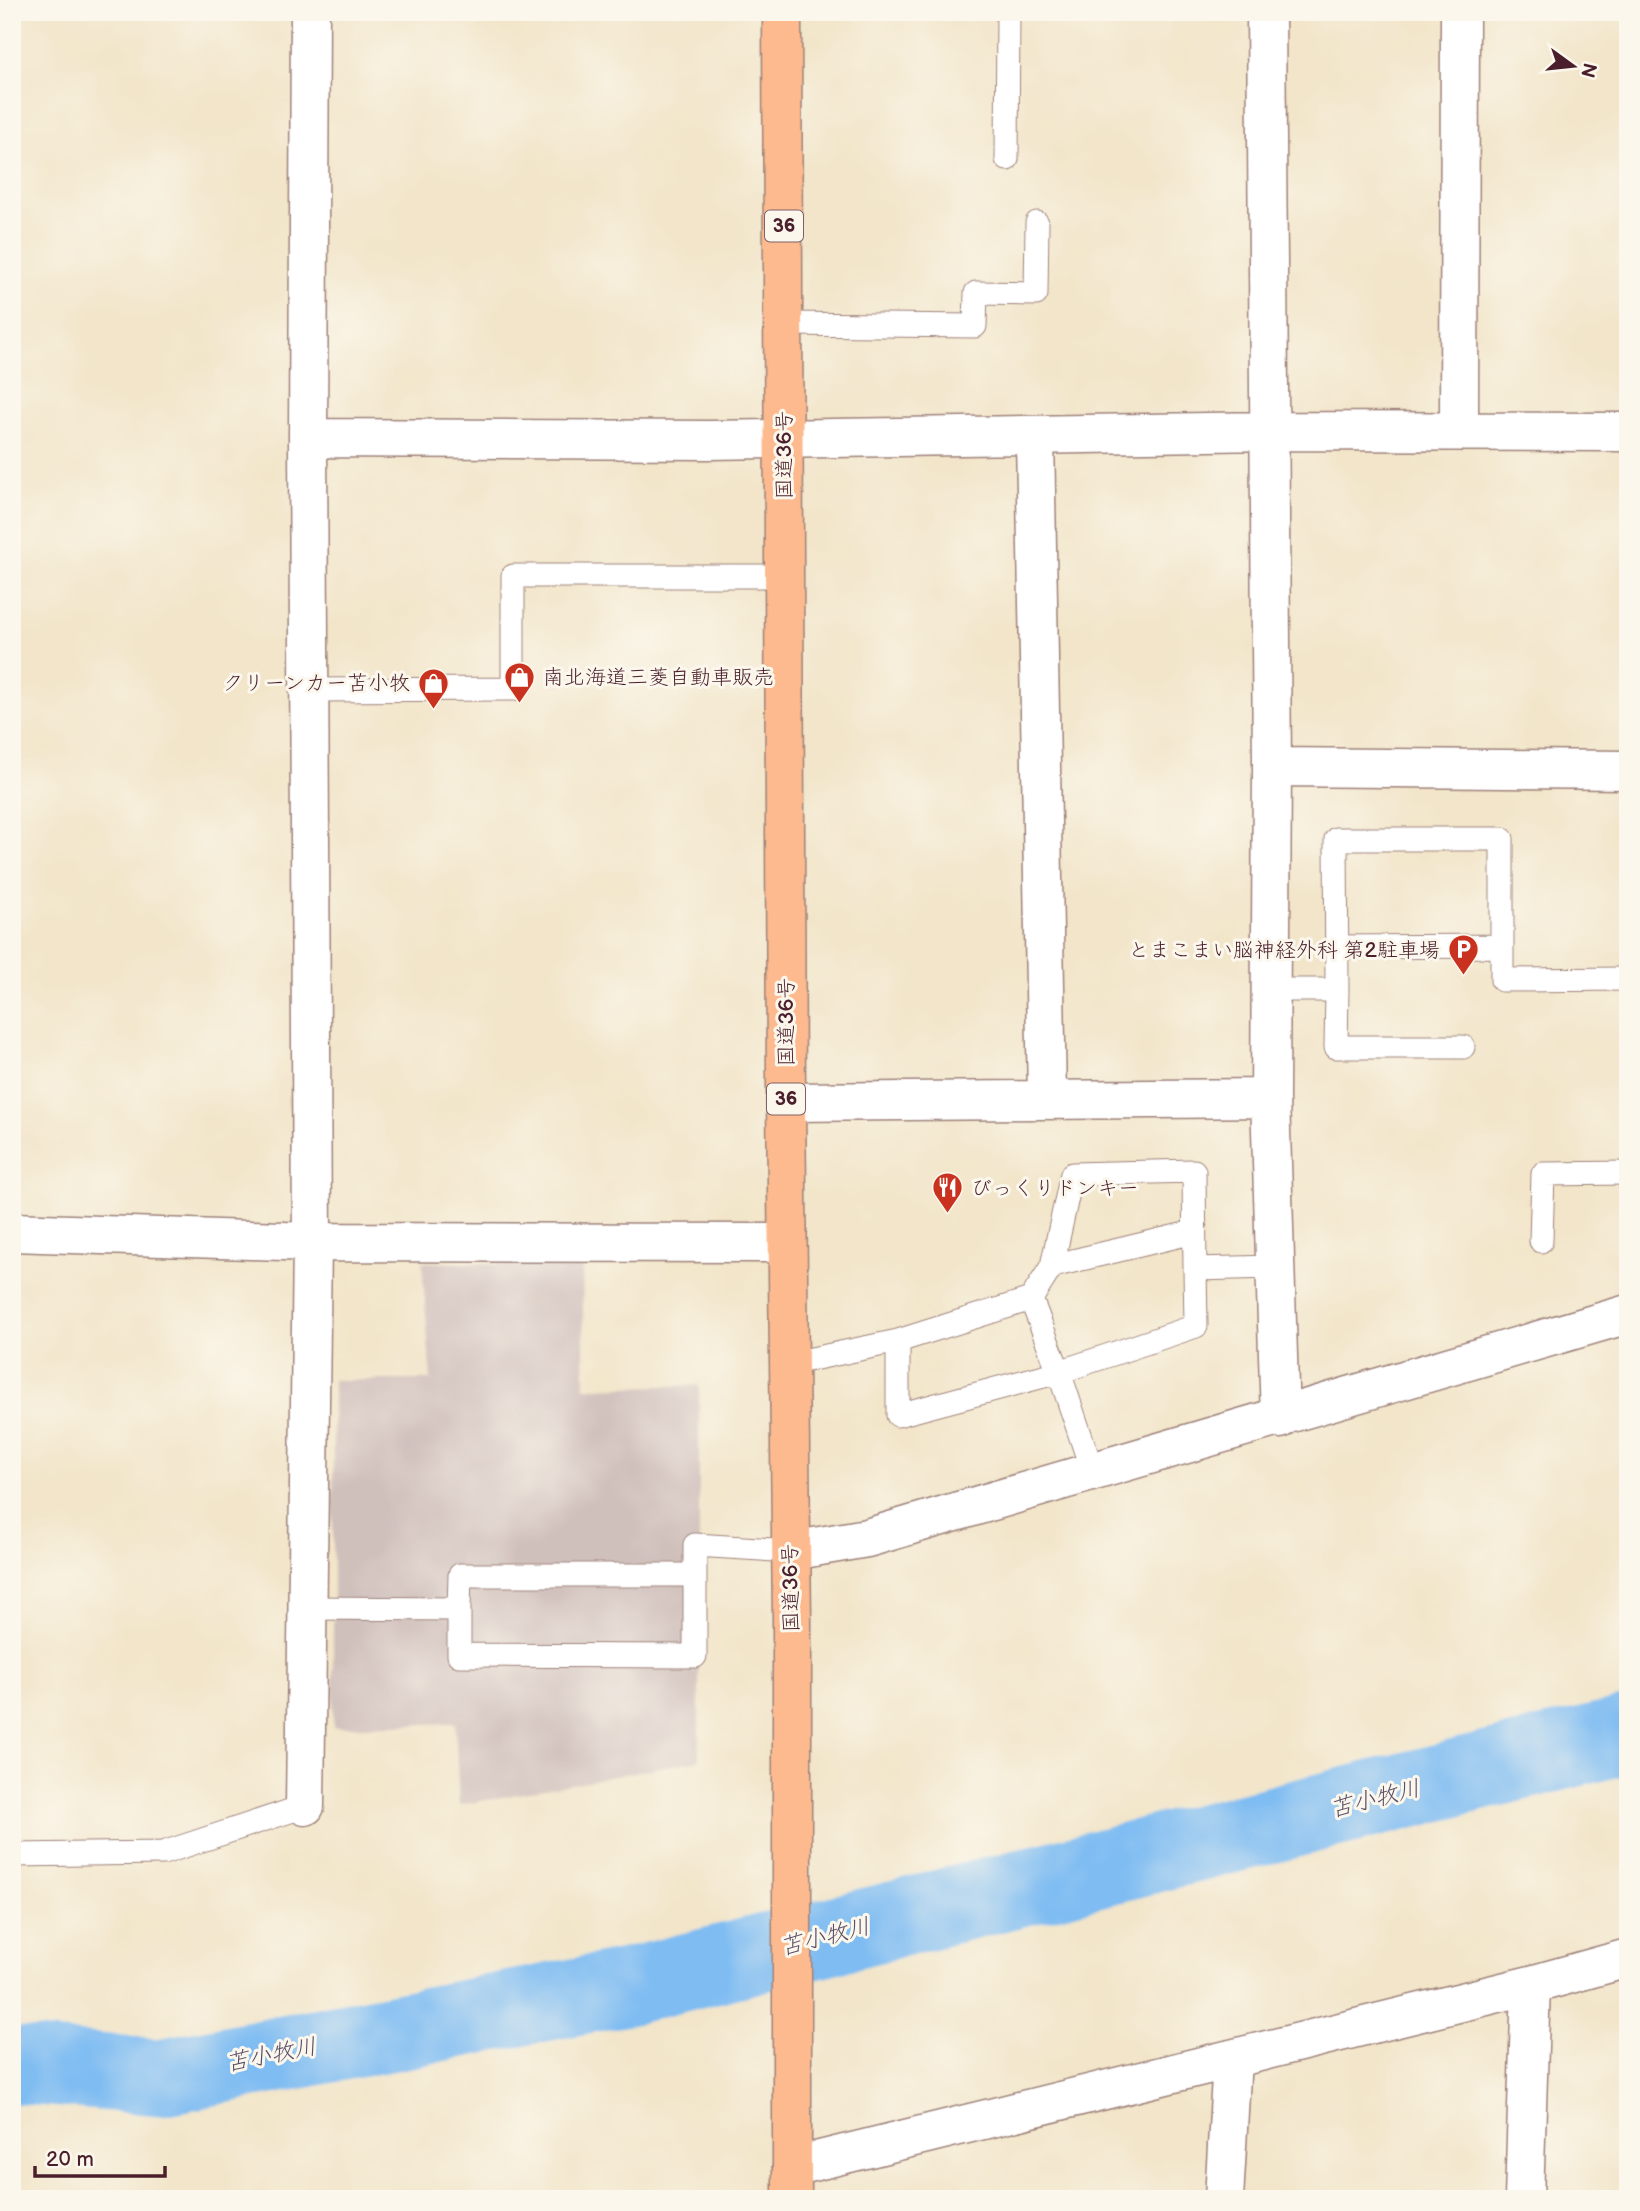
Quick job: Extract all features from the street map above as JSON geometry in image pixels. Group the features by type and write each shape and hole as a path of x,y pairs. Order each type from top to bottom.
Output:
{"highway":[{"name":"国道36号","path":"782,12 792,2183"}],"street":[{"path":"305,1806 312,1242 308,438 310,12"},
{"path":"1266,12 1272,767 1270,1098 1280,1419"},
{"path":"1459,430 1460,12"},
{"path":"308,438 784,440 1269,431 1628,432"},
{"path":"1035,437 1047,1098"},
{"path":"1272,767 1628,770"},
{"path":"786,1102 1270,1098"},
{"path":"12,1232 312,1242 787,1243"},
{"path":"790,1551 867,1538 1092,1470 1280,1419 1628,1314"},
{"path":"792,2183 1231,2059 1531,1985 1628,1958"},
{"path":"1524,2199 1531,1985"},
{"path":"1224,2199 1231,2059"}],"lane":[{"path":"1007,159 1008,12"},
{"path":"785,324 975,326 976,293 1036,294 1037,223"},
{"path":"309,690 513,690 513,576 785,576"},
{"path":"1463,1047 1336,1047 1336,839 1502,839 1502,980 1628,979"},
{"path":"1336,947 1502,946"},
{"path":"1270,990 1337,990"},
{"path":"788,1364 898,1341 1031,1299 1052,1266 1072,1174 1194,1171 1196,1326 1059,1372 898,1415 898,1341"},
{"path":"1541,1241 1543,1174 1628,1173"},
{"path":"1052,1266 1194,1232"},
{"path":"1195,1269 1275,1267"},
{"path":"1031,1299 1092,1470"},
{"path":"695,1576 460,1575 459,1655 695,1656 695,1576 695,1545 790,1551"},
{"path":"307,1608 459,1609"},
{"path":"12,1855 163,1853 305,1806"}],"shaded area":[{"path":"422,1262 582,1266 585,1388 699,1385 699,1760 459,1805 455,1723 333,1727 333,1380 431,1380"}],"waterway":[{"name":"苫小牧川","path":"12,2065 160,2077 626,1987 1628,1735"}],"place":[{"name":"南北海道三菱自動車販売","path":"520,704"},
{"name":"クリーンカー苫小牧","path":"433,710"},
{"name":"とまこまい脳神経外科 第2駐車場","path":"1463,977"},
{"name":"びっくりドンキー","path":"948,1215"}]}
